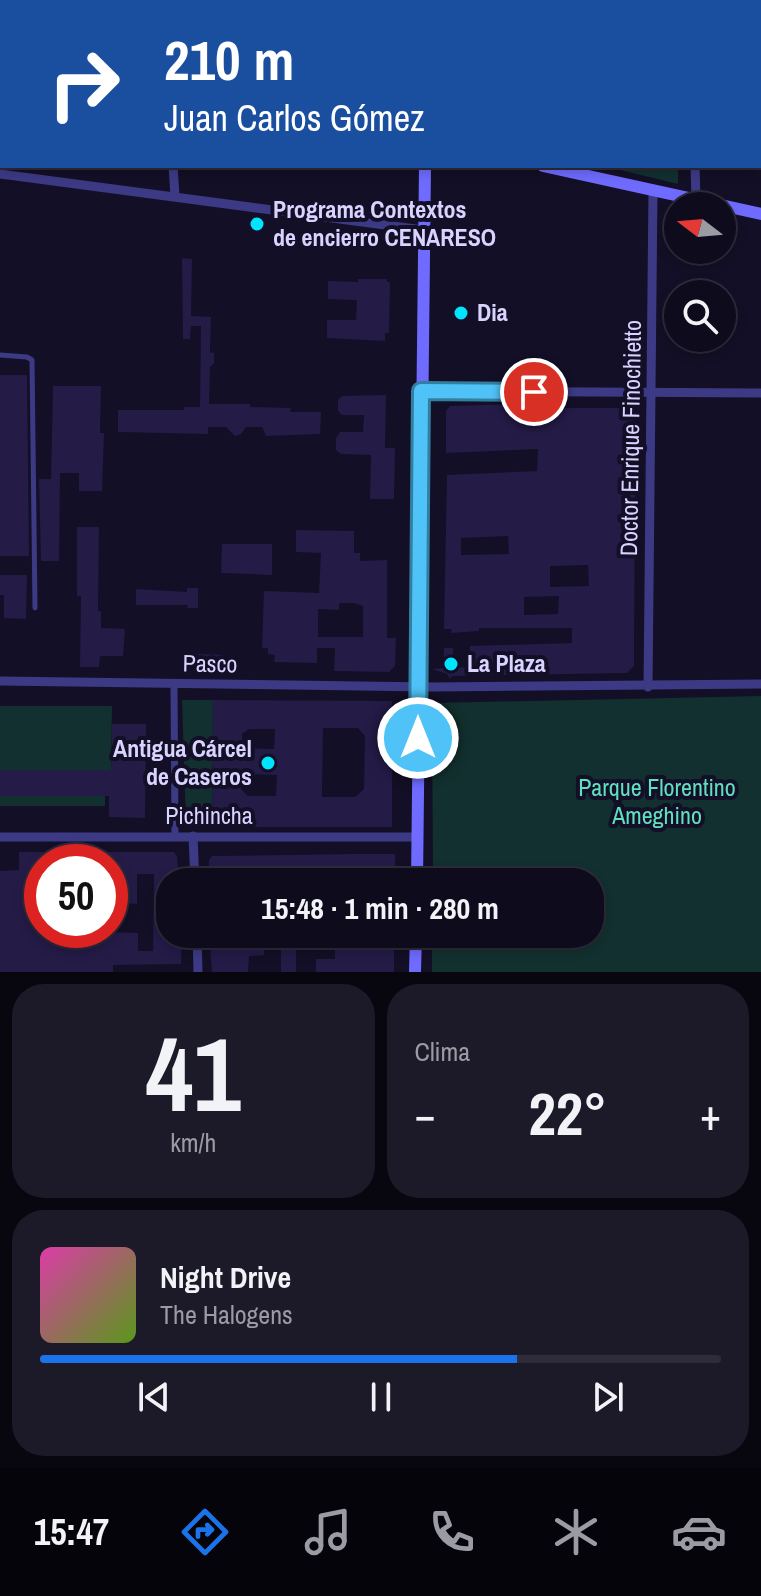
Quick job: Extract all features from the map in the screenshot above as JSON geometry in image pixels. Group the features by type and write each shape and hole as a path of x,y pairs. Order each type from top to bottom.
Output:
{"main road":[{"path":"417,868 425,168"},
{"path":"552,168 664,192"},
{"path":"736,208 761,214"},
{"path":"415,972 416,948"}],"street":[{"path":"173,168 175,196"},
{"path":"695,168 696,192"},
{"path":"0,174 423,230"},
{"name":"Doctor Enrique Finochietto","path":"648,687 653,190"},
{"path":"421,391 761,393"},
{"name":"Pasco","path":"0,681 419,687 761,684"},
{"path":"174,684 175,836"},
{"path":"193,836 194,868"},
{"name":"Pichincha","path":"0,837 417,837"},
{"path":"197,948 198,972"}],"lane":[{"path":"0,355 32,360 35,608"}],"green space":[{"path":"612,168 678,168 678,184"},
{"name":"Parque Florentino Ameghino","path":"761,696 761,972 432,972 432,948 604,948 604,868 433,868 432,703"},
{"path":"182,700 213,700 212,827 189,826 186,823"},
{"path":"0,706 112,706 111,770 0,770"},
{"path":"0,796 105,796 105,806 0,806"}],"building":[{"path":"182,258 192,259 191,316 211,317 210,352 214,353 214,363 210,367 209,404 250,404 250,407 291,408 290,412 321,412 320,434 266,436 262,427 246,427 235,436 226,427 208,427 208,434 118,432 118,410 184,410 184,407 200,407 201,326 191,326 190,339 183,339"},
{"path":"358,279 387,279 390,282 389,333 385,333 385,341 327,338 327,320 356,320 357,300 328,299 328,281 358,282"},
{"path":"0,375 27,375 29,556 0,556"},
{"path":"53,386 101,386 100,433 104,433 102,491 79,491 79,473 60,473 59,561 41,561 39,479 51,479"},
{"path":"386,395 385,448 395,448 394,499 370,499 371,455 341,454 336,450 336,438 340,432 363,432 364,415 342,415 338,411 338,400 342,396"},
{"path":"539,404 539,408 634,408 634,666 627,673 452,676 450,679 447,674 432,669 444,668 444,648 453,648 453,668 469,667 470,646 572,643 572,628 479,628 479,631 451,633 452,629 444,629 447,475 537,471 538,449 446,453 446,411 450,406","holes":["508,536 509,554 461,555 461,538","588,565 589,586 550,587 550,566","559,596 558,614 524,615 524,597"]},
{"path":"77,527 99,527 98,611 101,611 101,628 125,629 123,656 100,656 99,667 80,667 81,596 77,596"},
{"path":"296,530 354,531 354,553 360,553 360,561 387,560 387,638 396,638 395,666 389,672 334,671 335,648 317,648 317,663 274,662 275,655 268,654 268,648 262,648 264,591 319,593 321,553 296,552","holes":["339,603 363,606 363,637 318,637 318,609 339,610"]},
{"path":"222,544 272,544 272,575 221,573"},
{"path":"0,575 27,575 26,619 4,618"},
{"path":"187,588 198,588 198,608 187,608 188,605 136,605 136,589 187,592"},
{"path":"198,654 224,655 224,668 198,667"},
{"name":"Antigua Cárcel de Caseros","path":"213,700 392,701 392,827 212,827","holes":["323,728 358,728 365,736 364,789 355,797 322,797","249,729 275,729 274,749 242,748 242,734","242,774 277,775 276,796 248,796 241,789"]},
{"path":"112,724 146,724 145,818 109,817 109,796 0,796 0,770 111,770"},
{"path":"19,852 24,852 24,948 128,948 128,933 138,933 138,951 153,951 154,874 137,874 137,904 128,903 128,852 174,852 178,868 156,868 156,948 182,948 181,964 113,965 113,972 0,972 0,871 19,870"},
{"path":"395,854 395,868 209,868 212,856"},
{"path":"210,948 264,948 264,955 249,956 248,972 212,972"},
{"path":"281,948 296,948 296,972 281,972"},
{"path":"335,948 394,948 394,972 316,972 316,959 335,959"}],"place":[{"name":"Programa Contextos de encierro CENARESO","path":"257,224"},
{"name":"Dia","path":"461,313"},
{"name":"La Plaza","path":"451,664"},
{"name":"Antigua Cárcel de Caseros","path":"268,763"}],"route":[{"path":"418,738 421,391 534,392"}]}
